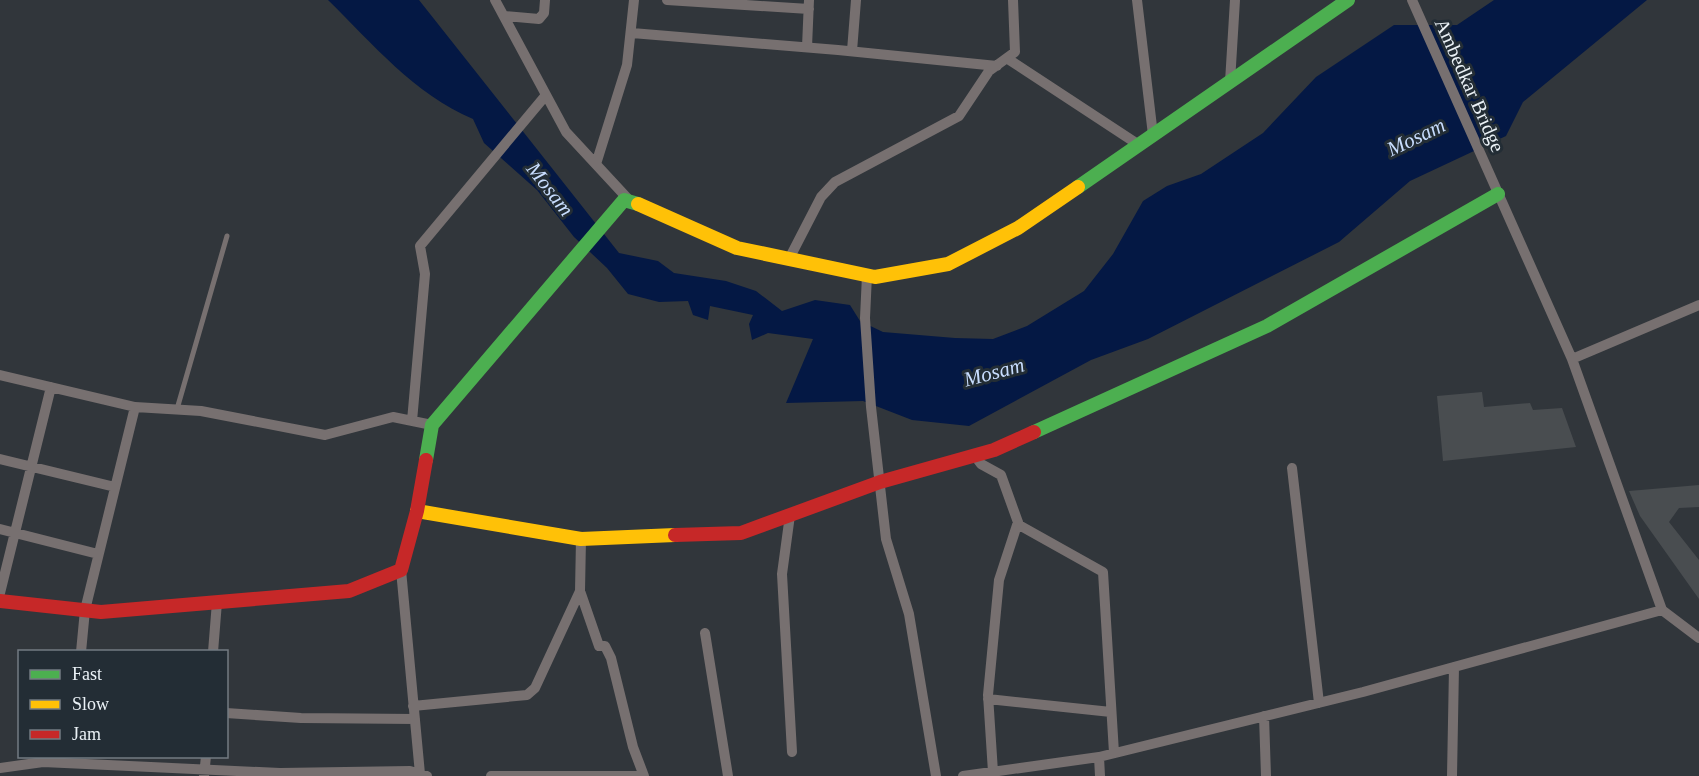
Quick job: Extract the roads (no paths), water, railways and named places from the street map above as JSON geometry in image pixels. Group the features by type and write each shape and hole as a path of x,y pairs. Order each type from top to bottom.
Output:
{"street":[{"path":"495,0 566,132 627,200 737,248 875,277 948,264 1018,228 1348,0"},
{"path":"504,16 539,19 544,13 545,0"},
{"path":"596,164 627,65 634,0"},
{"path":"667,0 809,4 807,47"},
{"path":"852,51 856,0"},
{"path":"789,259 821,197 835,182 959,116 988,71 1015,52 1013,0"},
{"path":"1137,0 1153,135"},
{"path":"1230,82 1235,0"},
{"name":"Ambedkar Bridge","path":"1413,2 1572,359 1662,610"},
{"path":"632,33 852,51 997,66"},
{"path":"1008,59 1139,145"},
{"path":"412,421 425,274 419,250 422,243 546,95"},
{"path":"417,511 581,539 741,533 880,482 994,450 1267,326 1495,187"},
{"path":"0,768 43,762 204,773 410,771 423,775 413,706 401,570 417,511 432,425 531,307 627,200"},
{"path":"867,275 865,318 871,407 886,539 909,614 936,776"},
{"path":"1572,359 1699,305"},
{"path":"0,375 135,407 201,411 325,435 393,417 432,425"},
{"path":"0,593 51,387"},
{"path":"81,650 85,610 135,407"},
{"path":"975,456 981,464 1001,475 1018,522 999,580 988,699 993,772"},
{"path":"0,459 115,487"},
{"path":"1292,468 1319,703"},
{"path":"790,515 782,573 792,752"},
{"path":"1018,522 1103,572 1114,753"},
{"path":"0,529 98,554"},
{"path":"491,776 644,776 633,747 611,658 605,646 599,646 580,591 581,539"},
{"path":"0,601 101,612 349,591 401,570"},
{"path":"413,706 526,695 535,688 580,591"},
{"path":"213,650 217,602"},
{"path":"963,776 1099,758 1319,703 1662,610 1699,638"},
{"path":"705,633 728,776"},
{"path":"1452,776 1455,667"},
{"path":"988,699 1112,712"},
{"path":"228,713 301,718 415,719"},
{"path":"1264,716 1266,776"},
{"path":"204,773 206,758"},
{"path":"1099,758 1100,776"}],"lane":[{"path":"177,410 227,236"}],"water":[{"name":"Mosam","path":"328,0 419,0 619,253 658,261 674,273 726,281 756,291 782,311 815,300 850,305 860,321 883,332 993,339 1027,326 1084,291 1113,254 1143,201 1167,186 1201,174 1263,133 1316,77 1394,25 1457,25 1494,0 1647,0 1523,102 1506,136 1410,181 1339,242 1148,339 1091,360 969,426 912,420 863,401 786,403 813,339 768,333 752,340 749,324 753,315 710,306 708,320 693,315 688,301 659,302 628,294 607,268 574,237 537,190 484,143 473,119 452,109 413,82"}]}
